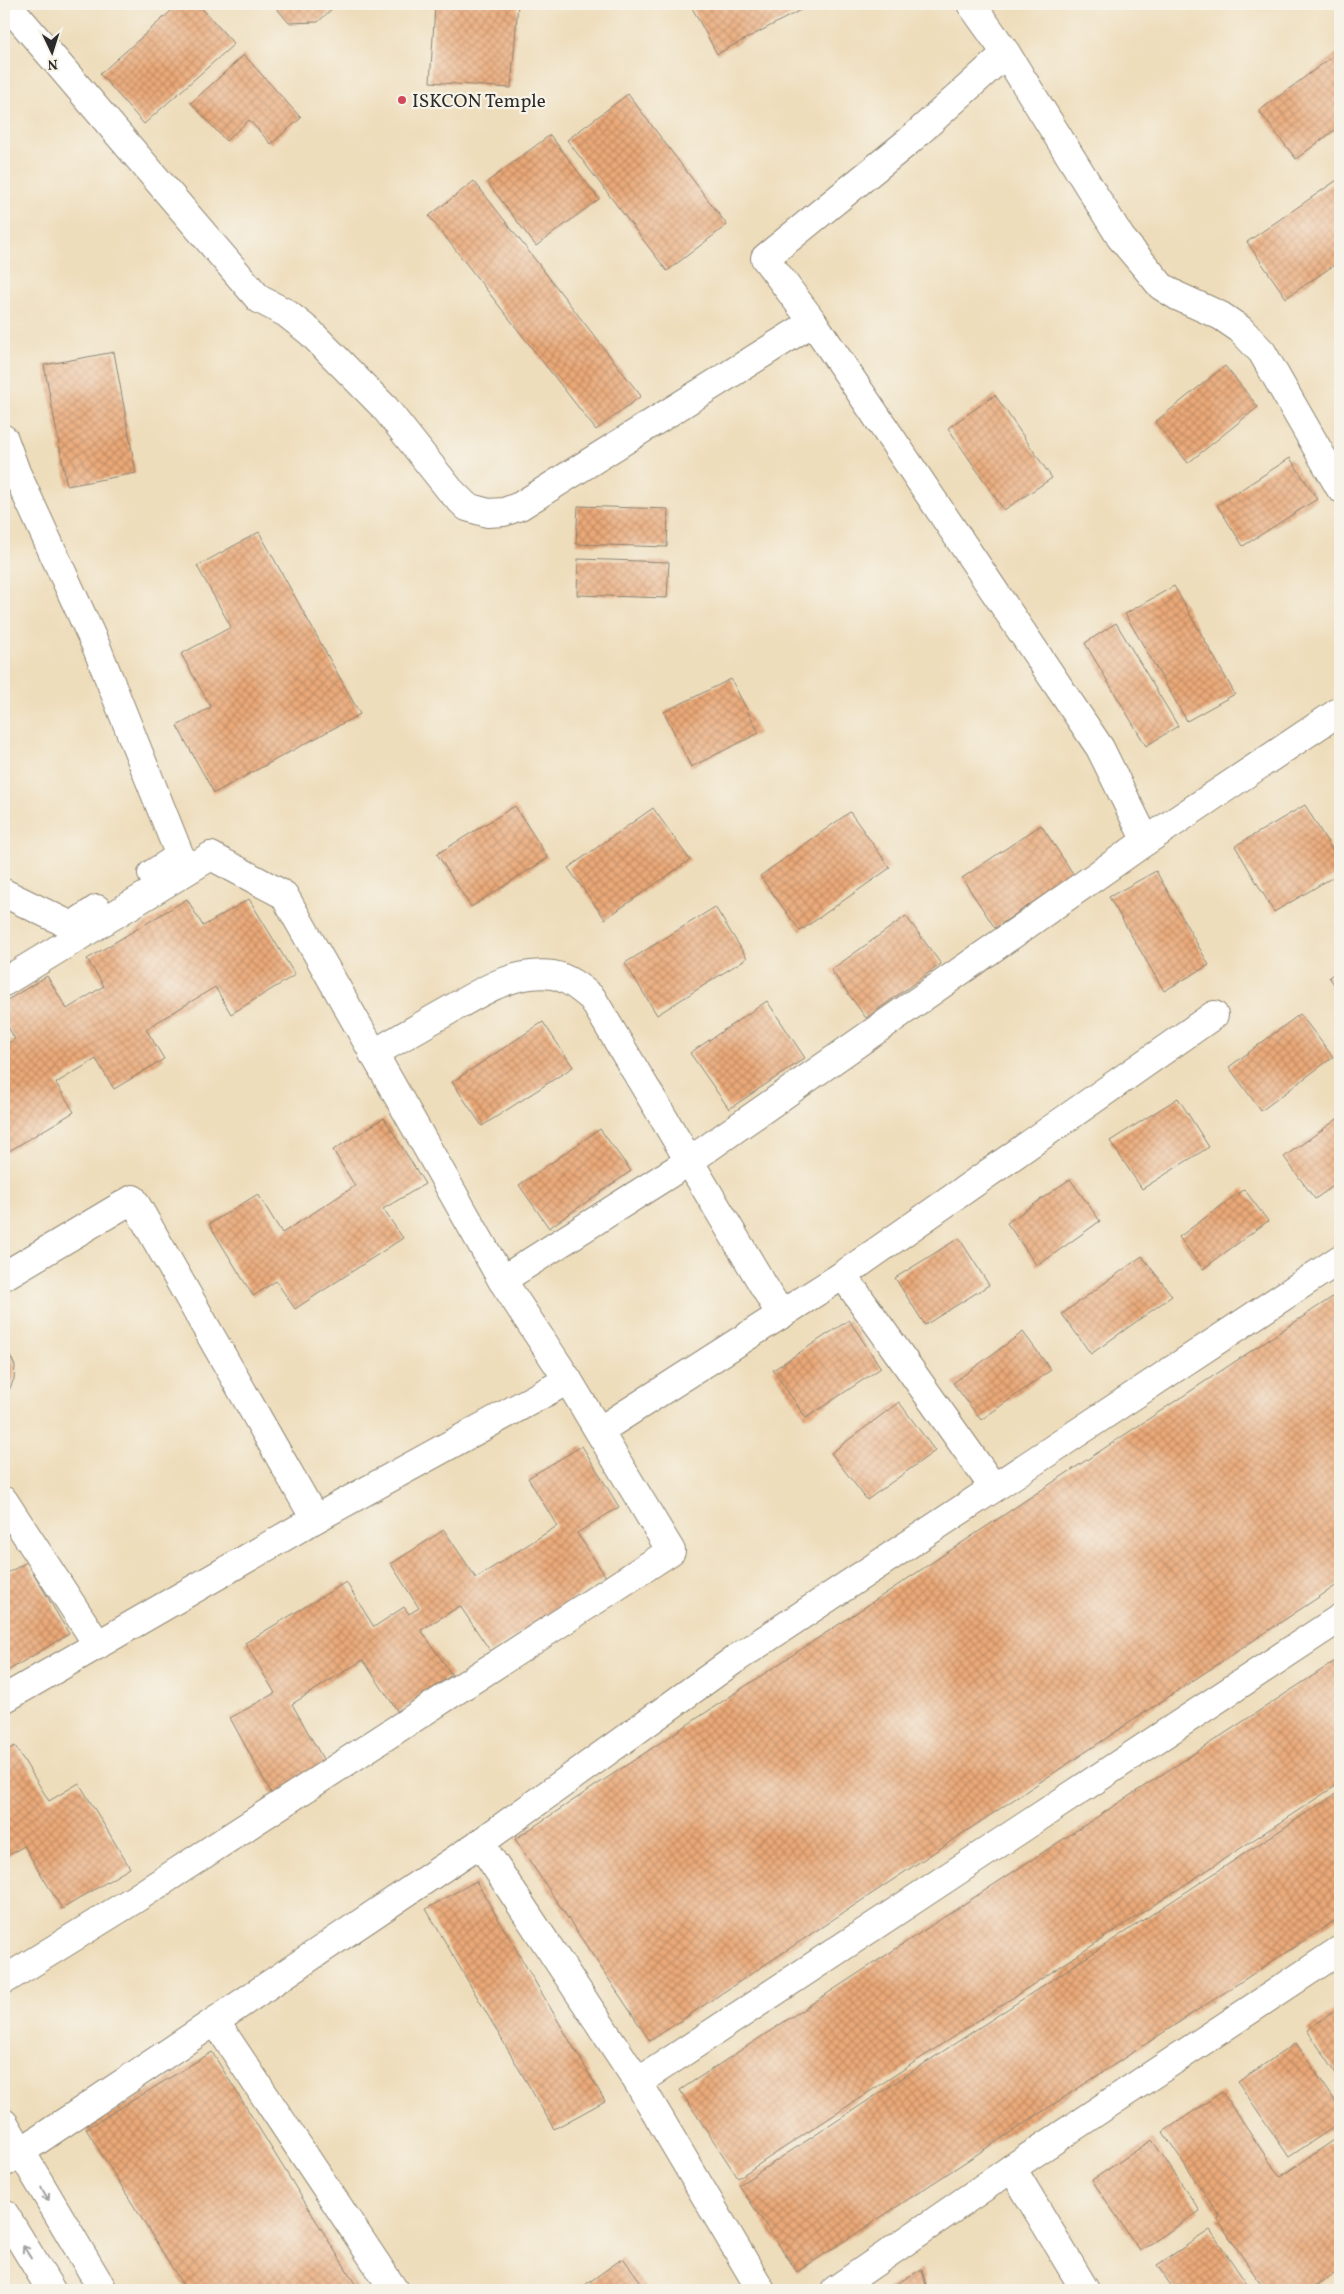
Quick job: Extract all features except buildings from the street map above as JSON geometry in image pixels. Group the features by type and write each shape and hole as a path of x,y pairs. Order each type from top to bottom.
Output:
{"street":[{"path":"7,4 259,299 286,313 310,332 385,408 450,490 467,507 488,513 504,512 520,506 813,322"},
{"path":"971,4 1006,53 1121,238 1161,286 1197,307 1221,316 1240,328 1253,341 1262,352 1340,488"},
{"path":"1006,53 909,141 765,258 813,322 1100,748 1146,841"},
{"path":"4,439 16,472 96,646 180,856 72,926 4,893"},
{"path":"502,1280 688,1162 1146,841 1340,711"},
{"path":"4,982 211,856 284,895 372,1054 502,1280 568,1380 671,1551 132,1901 6,1979 4,1976"},
{"path":"372,1054 495,984 519,976 554,975 575,984 592,998 688,1162 781,1315"},
{"path":"599,1431 843,1275 1214,1015"},
{"path":"4,1276 133,1199 315,1519"},
{"path":"12,2158 480,1843 734,1660 1340,1259"},
{"path":"843,1275 994,1488"},
{"path":"4,1699 315,1519 568,1380"},
{"path":"4,1501 98,1645"},
{"path":"638,2082 1340,1618"},
{"path":"480,1843 638,2082 761,2290"},
{"path":"835,2290 1012,2168 1340,1950"},
{"path":"215,2021 394,2290"},
{"path":"4,2124 12,2158 103,2290"},
{"path":"1012,2168 1085,2290"},
{"path":"4,2214 51,2290"}],"place":[{"name":"ISKCON Temple","path":"402,100"}]}
